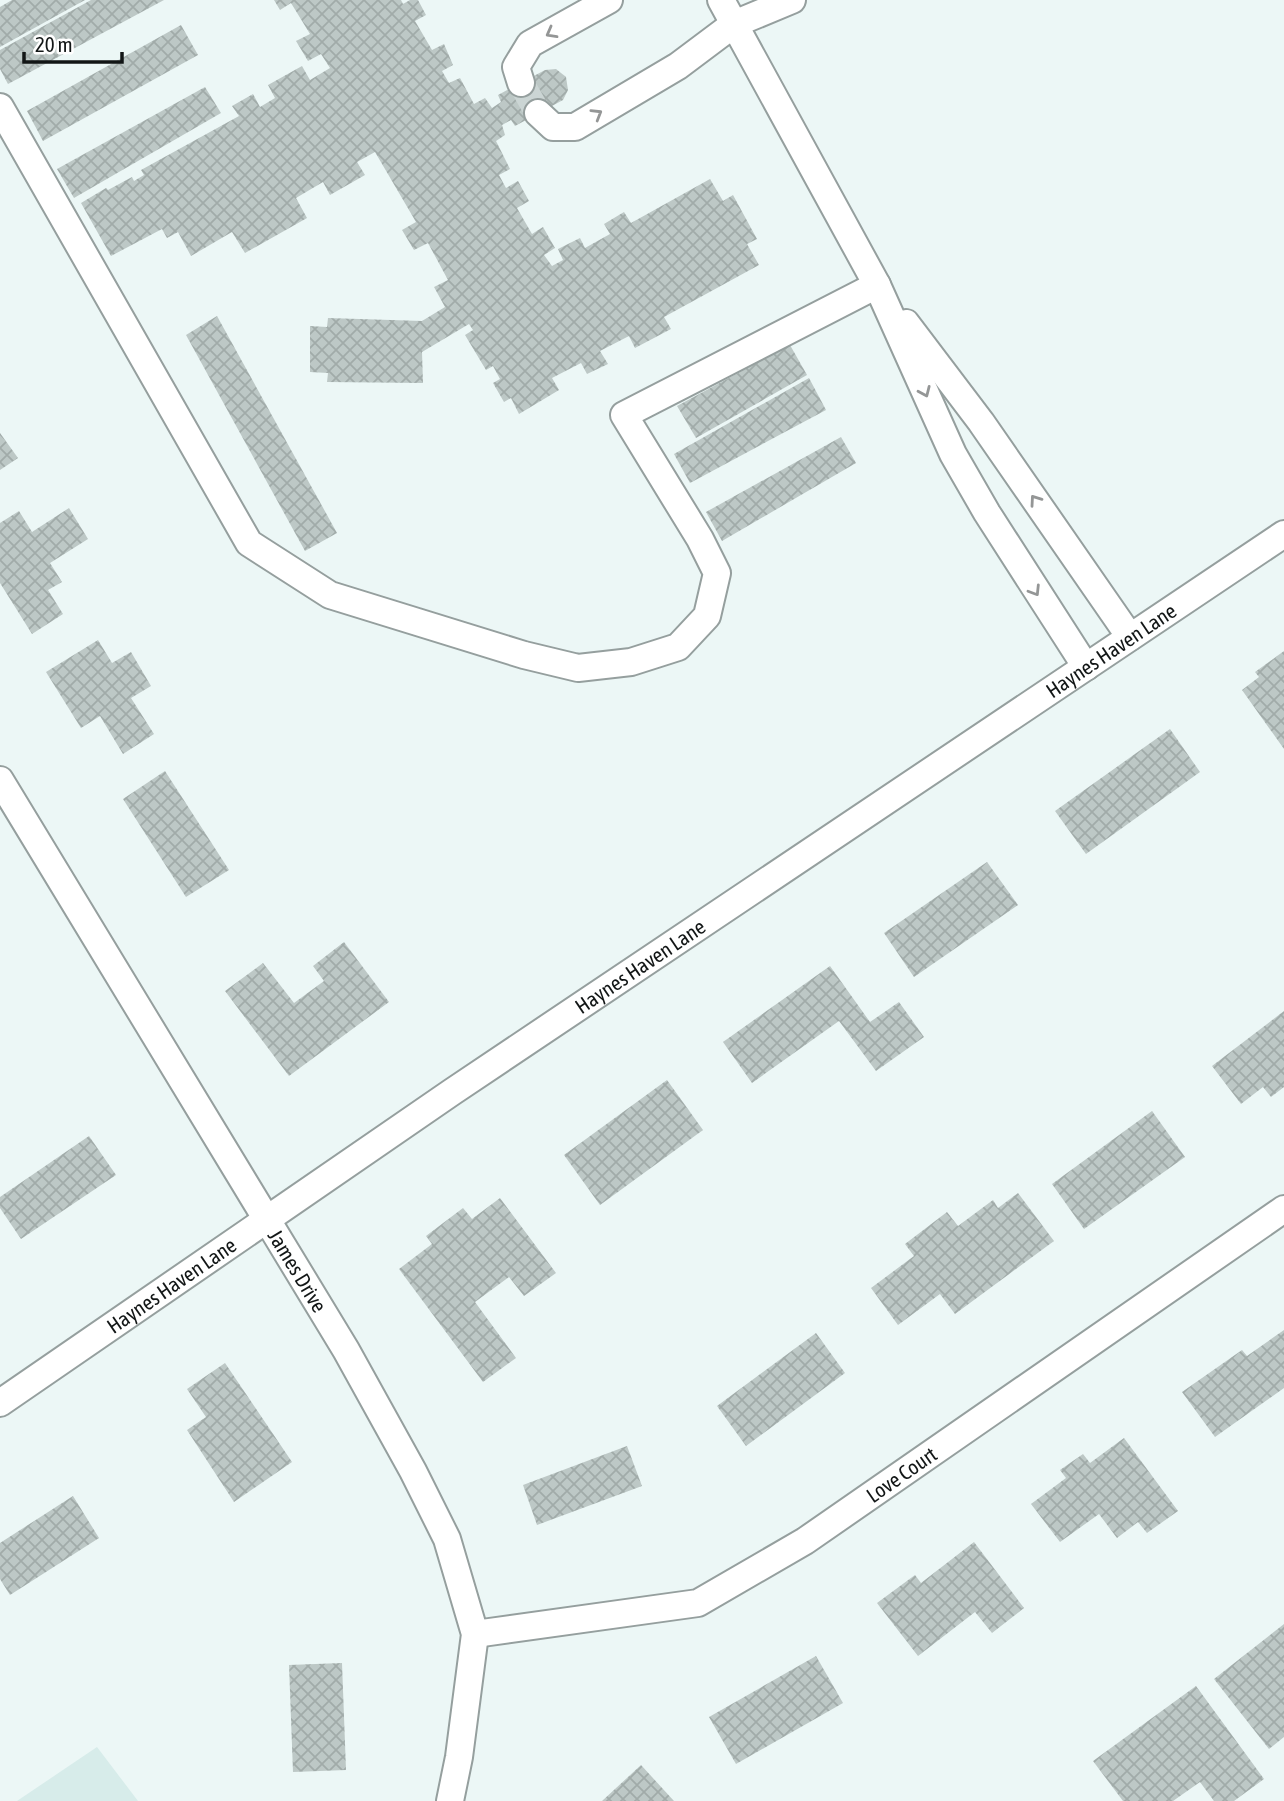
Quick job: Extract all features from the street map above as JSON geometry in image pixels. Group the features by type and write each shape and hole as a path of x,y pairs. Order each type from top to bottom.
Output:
{"street":[{"path":"520,83 516,67 530,44 609,0"},
{"path":"721,0 877,285 953,454 987,513 1086,667"},
{"path":"538,113 553,127 575,127 678,66 734,24 792,0"},
{"path":"0,107 249,543 330,595 524,655 578,668 631,662 678,647 707,616 717,573 700,539 624,415 877,285"},
{"path":"877,285 981,422 1130,637"},
{"name":"Haynes Haven Lane","path":"0,1403 687,933 1284,534"},
{"name":"James Drive","path":"0,780 346,1350 447,1539 475,1634 460,1757 450,1801"},
{"name":"Love Court","path":"475,1634 698,1603 805,1541 1284,1209"}],"shaded area":[{"path":"97,1747 138,1801 17,1801"}],"building":[{"path":"12,0 85,0 0,47 0,7"},
{"path":"91,0 164,0 8,84 0,69 0,50"},
{"path":"274,0 401,0 403,4 418,0 426,15 415,21 432,50 444,44 453,65 442,71 449,83 460,78 474,104 485,98 492,108 501,102 498,95 545,70 556,69 566,77 568,90 563,100 515,126 511,120 502,125 505,135 496,141 510,169 499,175 506,188 518,181 529,201 517,208 532,234 543,227 555,248 544,255 552,266 563,260 558,249 580,238 585,248 610,234 604,224 624,212 631,223 710,179 723,201 733,195 757,239 747,244 759,265 664,317 671,329 635,348 629,336 600,351 608,364 587,374 581,363 552,378 559,390 519,414 511,398 504,402 493,383 500,379 493,366 486,370 465,335 473,330 469,324 422,352 423,383 327,382 328,373 310,372 310,326 327,327 328,318 422,321 445,307 434,287 448,280 428,243 414,250 402,230 416,222 375,152 357,162 365,175 330,195 323,182 296,198 307,218 245,253 232,232 191,256 178,232 167,238 162,229 111,256 81,203 132,177 134,181 144,175 141,170 239,116 232,106 253,94 260,107 275,98 268,85 302,66 310,80 330,68 321,54 308,61 296,41 310,34 291,3 280,10"},
{"path":"181,25 198,55 43,141 27,111"},
{"path":"205,87 221,113 74,198 57,169"},
{"path":"217,316 337,533 305,551 186,335"},
{"path":"790,345 807,375 696,438 677,406"},
{"path":"809,378 826,410 690,483 674,454"},
{"path":"0,433 18,458 0,470"},
{"path":"841,437 856,463 722,541 706,512"},
{"path":"69,508 88,539 50,563 62,582 48,590 63,614 32,634 0,583 0,523 19,511 32,532"},
{"path":"98,640 112,663 131,652 151,686 131,698 154,734 123,754 100,716 81,728 46,672"},
{"path":"1284,651 1284,749 1242,690 1259,677 1255,672"},
{"path":"1170,729 1200,772 1086,854 1055,811"},
{"path":"165,771 229,870 186,897 123,799"},
{"path":"987,862 1018,905 914,977 884,933"},
{"path":"344,942 389,1002 289,1076 225,991 263,963 294,1003 324,981 313,966"},
{"path":"830,966 870,1022 899,1002 924,1037 876,1071 839,1021 752,1083 723,1042"},
{"path":"1284,1011 1284,1087 1271,1097 1263,1087 1241,1104 1212,1066"},
{"path":"667,1080 703,1130 600,1205 564,1155"},
{"path":"1152,1111 1185,1157 1084,1229 1052,1184"},
{"path":"89,1136 116,1175 21,1239 0,1208 0,1197"},
{"path":"1018,1193 1054,1241 955,1314 940,1294 898,1325 871,1288 914,1256 905,1244 947,1212 958,1226 993,1200 998,1208"},
{"path":"500,1198 556,1273 524,1296 509,1277 475,1302 516,1358 483,1382 399,1269 432,1244 426,1236 463,1208 472,1219"},
{"path":"1284,1330 1284,1388 1215,1437 1182,1392 1242,1350 1247,1356"},
{"path":"816,1333 845,1373 746,1446 717,1406"},
{"path":"225,1363 292,1462 234,1502 187,1430 206,1417 187,1389"},
{"path":"1124,1438 1178,1511 1147,1533 1138,1522 1117,1538 1099,1514 1060,1542 1031,1504 1066,1478 1060,1470 1083,1454 1090,1463"},
{"path":"627,1446 642,1486 537,1525 523,1485"},
{"path":"73,1496 99,1538 10,1595 0,1579 0,1543"},
{"path":"974,1542 1024,1608 992,1633 975,1612 918,1656 877,1603 915,1575 921,1583"},
{"path":"1284,1624 1284,1737 1269,1749 1214,1679"},
{"path":"816,1656 843,1703 736,1764 709,1717"},
{"path":"342,1663 346,1770 293,1772 289,1665"},
{"path":"1196,1686 1264,1779 1234,1801 1214,1801 1200,1782 1173,1801 1123,1801 1093,1761"},
{"path":"641,1765 674,1801 602,1801"}],"tunnel":[{"path":"521,83 538,113"}]}
